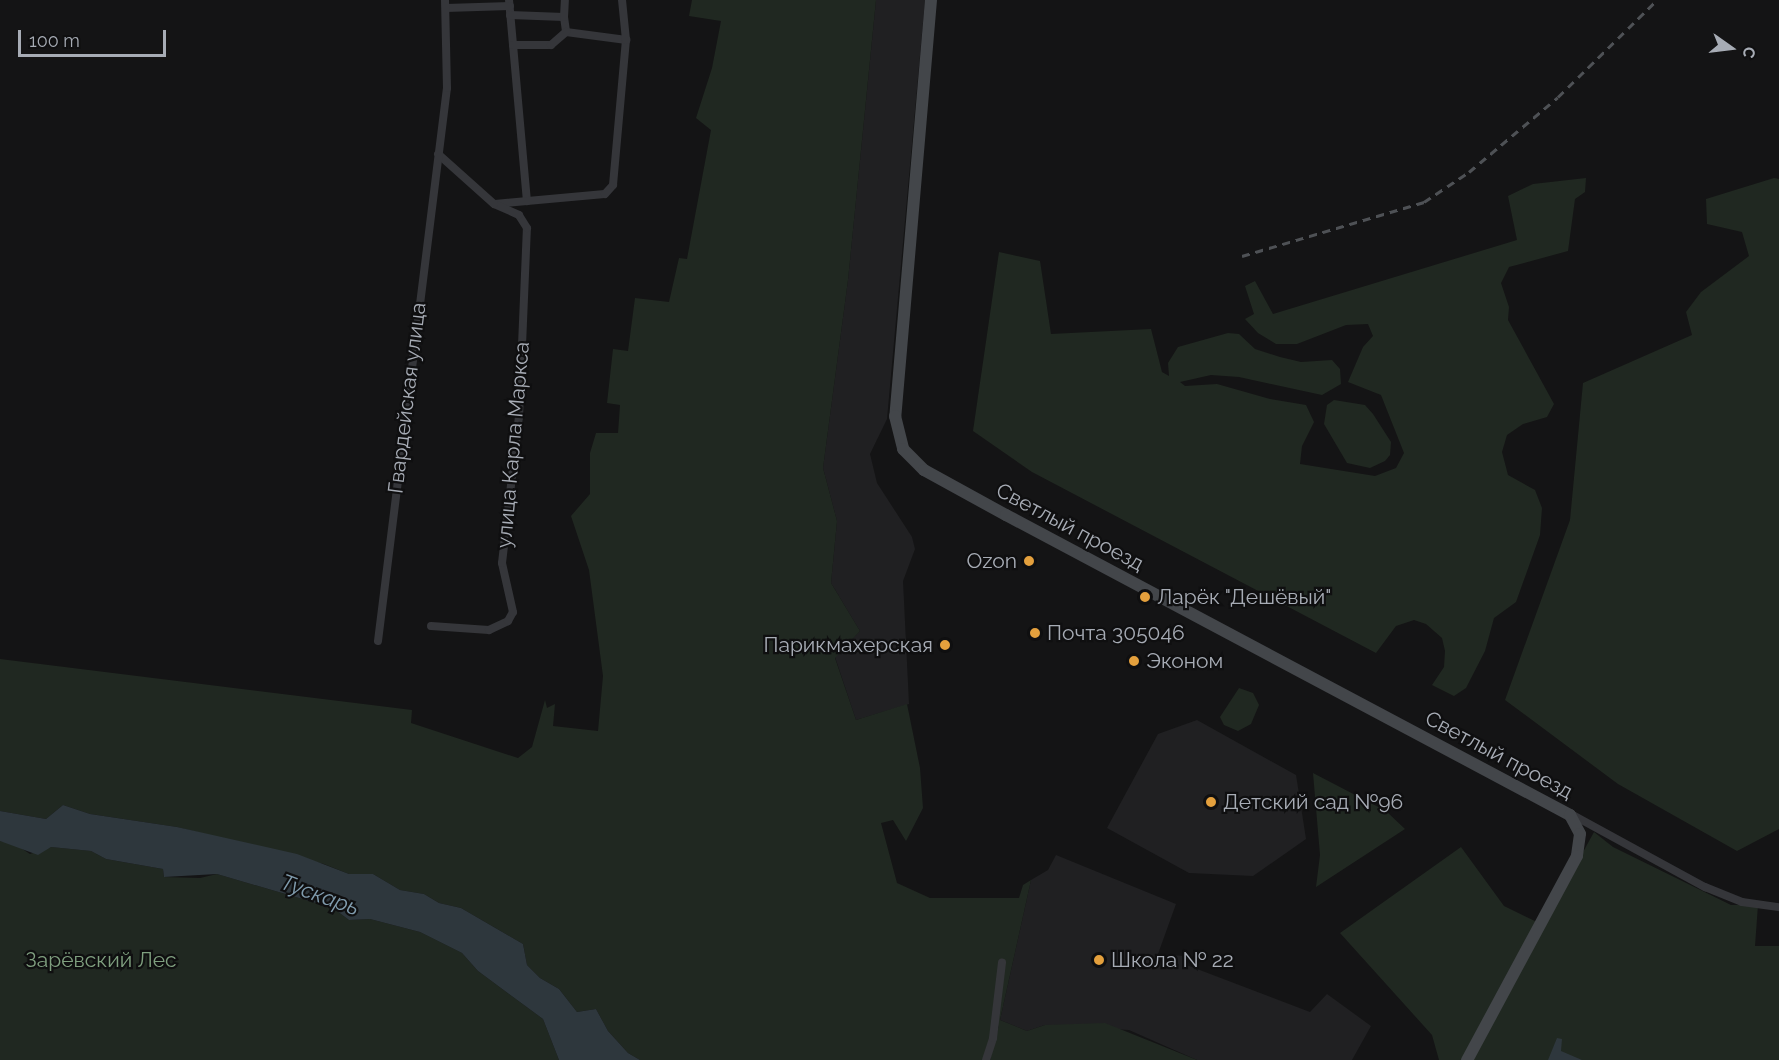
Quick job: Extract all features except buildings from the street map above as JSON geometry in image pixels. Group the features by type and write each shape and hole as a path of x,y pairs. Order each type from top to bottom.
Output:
{"street":[{"path":"565,0 566,32"},
{"path":"494,204 605,194 614,185 620,138 626,40 622,0"},
{"name":"Светлый проезд","path":"931,0 895,416 903,450 924,470 1561,809 1577,824 1580,845 1576,856 1467,1060"},
{"path":"438,154 447,88 445,4 510,7 564,17"},
{"path":"510,7 527,201"},
{"path":"513,45 551,45 566,32 626,40"},
{"name":"улица Карла Маркса","path":"430,626 489,630 508,621 513,612 502,563 519,417 527,228 519,215 494,204 438,154"},
{"name":"Гвардейская улица","path":"378,641 438,154"},
{"path":"1561,809 1705,887 1742,902 1779,907"},
{"path":"986,1060 993,1038 1002,963"}],"shaded area":[{"path":"876,0 925,0 887,419 870,454 877,483 912,537 915,549 903,581 909,704 856,720 835,657 860,631 831,583 837,521 823,468 848,280"},
{"name":"Детский сад №96","path":"1197,720 1296,775 1306,839 1253,876 1189,873 1107,828 1158,734"},
{"name":"Школа № 22","path":"1056,855 1176,904 1158,954 1185,956 1184,964 1310,1012 1327,994 1371,1026 1352,1060 1197,1060 1129,1030 1045,1025 1027,1031 1000,1020 1031,880 1048,870"}],"green space":[{"path":"692,0 876,0 848,280 823,468 837,521 831,583 860,631 835,658 856,720 907,704 920,768 923,808 906,841 893,820 881,823 897,883 930,898 1019,898 1023,885 1031,880 1000,1020 1027,1031 1045,1025 1105,1023 1197,1060 990,1060 999,1025 982,1060 640,1060 628,1053 608,1031 596,1009 577,1012 559,989 540,978 527,965 523,944 461,908 439,903 424,894 400,890 373,874 349,874 324,864 177,827 90,814 63,805 46,819 0,811 0,659 412,710 411,723 518,758 532,747 545,700 547,708 555,704 553,726 598,731 603,676 589,570 571,516 590,494 590,453 596,433 618,433 620,405 607,403 613,349 628,351 635,298 669,302 679,258 687,259 711,130 696,118 712,68 721,21 689,16"},
{"path":"1586,178 1585,192 1575,199 1568,251 1509,267 1501,283 1509,307 1508,320 1554,404 1547,417 1523,424 1507,435 1502,452 1508,475 1535,490 1542,508 1540,535 1516,602 1494,618 1485,651 1466,688 1454,696 1432,685 1444,667 1445,651 1442,638 1426,624 1414,620 1396,626 1376,653 1032,472 973,431 999,252 1040,261 1051,334 1151,329 1162,372 1169,376 1168,363 1178,347 1228,333 1239,334 1255,349 1280,357 1301,362 1332,360 1340,369 1341,384 1322,395 1239,377 1211,375 1180,382 1185,386 1217,384 1270,399 1306,405 1314,422 1302,446 1300,464 1375,476 1396,468 1404,453 1381,395 1348,382 1363,347 1373,336 1368,324 1346,325 1297,344 1276,344 1258,333 1245,319 1254,314 1245,286 1255,281 1273,314 1517,240 1508,196 1533,184"},
{"path":"1774,178 1779,179 1779,829 1737,851 1618,784 1505,700 1570,520 1583,383 1692,335 1686,312 1701,292 1749,256 1742,232 1707,224 1706,199"},
{"path":"1334,400 1365,405 1373,414 1391,442 1390,455 1385,461 1370,468 1347,463 1324,424 1327,405"},
{"path":"1239,688 1253,693 1259,705 1251,724 1238,731 1224,725 1220,717"},
{"path":"1313,773 1386,811 1405,829 1316,887 1320,855"},
{"path":"1594,832 1613,847 1731,905 1758,905 1755,946 1779,946 1779,1060 1439,1060 1432,1035 1340,933 1461,847 1504,906 1543,925"},
{"name":"Зарёвский Лес","path":"0,841 15,844 30,854 51,847 91,851 106,859 163,869 164,877 200,878 217,874 333,908 349,920 370,919 420,932 462,953 478,971 543,1019 559,1060 0,1060"}],"water":[{"name":"Тускарь","path":"63,805 90,814 177,827 297,854 349,874 373,874 400,890 424,894 439,903 461,908 523,944 527,965 540,978 559,989 577,1012 596,1009 608,1031 628,1053 640,1060 559,1060 543,1019 478,971 462,953 420,932 370,919 349,920 333,908 217,874 164,877 163,869 106,859 91,851 51,847 38,855 0,841 0,811 46,819"},
{"path":"1557,1038 1562,1039 1561,1051 1582,1060 1548,1060"}],"railway":[{"path":"1242,256 1424,202 1469,172 1558,97 1657,0"}],"place":[{"name":"Ozon","path":"1029,561"},
{"name":"Ларёк \"Дешёвый\"","path":"1145,597"},
{"name":"Почта 305046","path":"1035,633"},
{"name":"Парикмахерская","path":"945,645"},
{"name":"Эконом","path":"1134,661"},
{"name":"Детский сад №96","path":"1211,802"},
{"name":"Школа № 22","path":"1099,960"}]}
